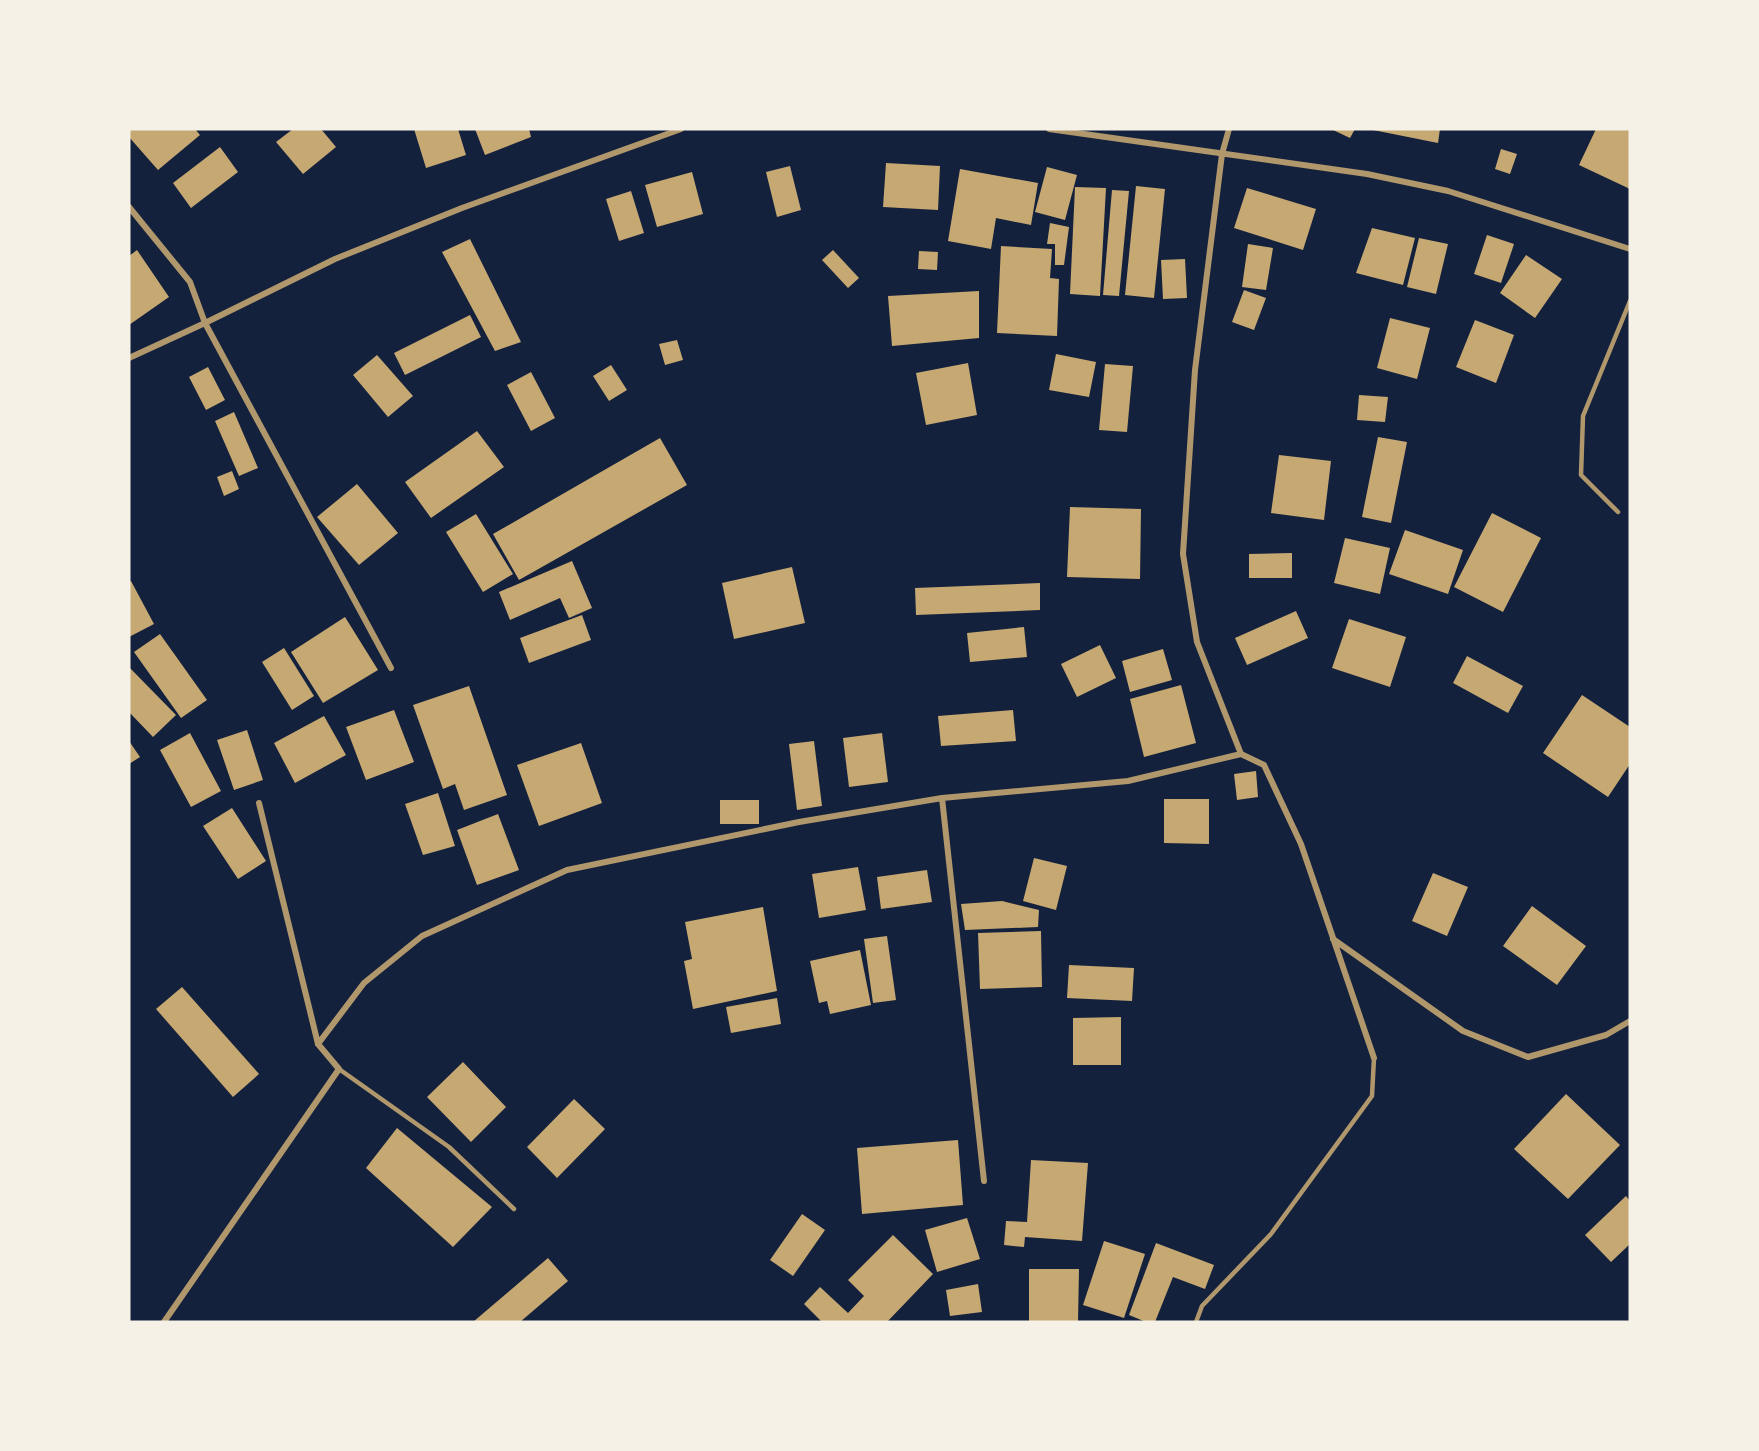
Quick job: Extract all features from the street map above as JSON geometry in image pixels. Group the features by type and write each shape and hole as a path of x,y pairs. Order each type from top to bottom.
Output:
{"street":[{"path":"129,358 206,323 334,259 462,208 681,129"},
{"path":"1049,129 1367,174 1448,191 1630,249"},
{"path":"1228,129 1222,154 1195,370 1183,554 1197,642 1241,754"},
{"path":"129,207 190,282 206,323 391,668"},
{"path":"318,1044 364,982 422,936 567,870 799,822 942,798 1128,781 1241,754 1264,765 1301,844 1374,1058"},
{"path":"942,798 984,1181"},
{"path":"164,1322 339,1069 318,1044 259,803"},
{"path":"1333,939 1463,1031 1528,1056 1606,1035 1630,1021"}],"lane":[{"path":"1618,512 1581,475 1582,416 1630,302"},
{"path":"1196,1322 1202,1306 1271,1234 1372,1096 1374,1058"},
{"path":"339,1069 449,1147 514,1209"}],"building":[{"path":"129,129 195,129 200,135 158,170 129,137"},
{"path":"293,129 321,129 336,147 303,174 276,142"},
{"path":"414,129 458,129 466,155 426,168"},
{"path":"475,129 529,129 531,137 485,155"},
{"path":"1331,129 1355,129 1350,138"},
{"path":"1368,129 1440,129 1438,143"},
{"path":"1596,129 1630,131 1630,189 1579,165"},
{"path":"220,147 238,172 191,208 173,183"},
{"path":"1501,149 1517,154 1510,174 1495,169"},
{"path":"886,163 940,166 938,210 883,207"},
{"path":"790,166 801,210 777,217 766,172"},
{"path":"1047,167 1077,175 1065,220 1035,212"},
{"path":"960,169 1038,183 1031,225 996,218 991,249 948,241"},
{"path":"692,172 703,214 657,227 645,185"},
{"path":"1136,186 1165,189 1154,298 1125,295"},
{"path":"1075,187 1106,188 1100,296 1070,294"},
{"path":"1247,188 1316,209 1303,250 1234,228"},
{"path":"1112,190 1129,191 1119,296 1103,295"},
{"path":"631,191 644,233 619,241 606,199"},
{"path":"1050,223 1069,227 1064,265 1055,265 1055,244 1047,244"},
{"path":"1372,228 1415,238 1403,285 1356,273"},
{"path":"1487,235 1514,244 1501,283 1474,274"},
{"path":"1419,238 1448,244 1436,294 1407,287"},
{"path":"470,239 521,342 495,351 442,252"},
{"path":"1248,244 1273,248 1266,290 1242,287"},
{"path":"1001,246 1052,249 1050,278 1059,279 1057,336 997,333"},
{"path":"137,250 169,297 129,325 129,256"},
{"path":"833,250 859,278 848,288 822,260"},
{"path":"919,251 938,252 937,270 918,269"},
{"path":"1526,255 1562,279 1535,318 1500,293"},
{"path":"1185,259 1187,298 1163,299 1161,260"},
{"path":"1244,290 1266,298 1254,330 1232,322"},
{"path":"979,291 979,338 892,346 888,296"},
{"path":"470,315 481,337 405,375 394,353"},
{"path":"1390,318 1430,328 1417,379 1377,368"},
{"path":"1475,320 1514,335 1496,383 1456,367"},
{"path":"677,340 683,360 665,365 659,344"},
{"path":"1056,354 1096,362 1089,397 1049,390"},
{"path":"377,355 413,396 388,417 353,375"},
{"path":"968,363 977,415 926,425 916,373"},
{"path":"1105,364 1133,366 1127,432 1099,430"},
{"path":"611,365 627,390 609,401 593,376"},
{"path":"208,367 225,400 206,410 189,377"},
{"path":"531,372 555,418 531,431 507,385"},
{"path":"1359,395 1388,397 1385,422 1357,420"},
{"path":"234,412 258,468 239,476 215,421"},
{"path":"477,431 504,467 431,518 405,482"},
{"path":"1378,437 1407,442 1391,523 1362,517"},
{"path":"660,438 687,485 519,580 493,534"},
{"path":"1279,455 1331,461 1324,520 1271,513"},
{"path":"232,471 239,489 224,496 217,477"},
{"path":"357,484 398,533 359,565 317,517"},
{"path":"1070,507 1141,509 1140,579 1067,577"},
{"path":"1492,513 1541,538 1503,612 1454,587"},
{"path":"476,514 513,574 483,592 446,532"},
{"path":"1405,530 1463,550 1448,594 1389,574"},
{"path":"1345,538 1390,548 1380,594 1334,583"},
{"path":"1292,553 1292,578 1249,578 1249,554"},
{"path":"572,561 592,608 569,618 560,598 510,620 499,592"},
{"path":"792,567 805,623 734,639 722,583"},
{"path":"131,581 154,624 129,637 129,582"},
{"path":"1040,583 1040,610 916,615 915,588"},
{"path":"1296,611 1308,638 1247,665 1235,638"},
{"path":"582,615 591,640 529,663 520,638"},
{"path":"345,617 378,670 323,703 291,652"},
{"path":"1349,619 1406,637 1390,687 1332,668"},
{"path":"1024,627 1027,657 970,662 967,633"},
{"path":"160,634 207,700 181,718 134,652"},
{"path":"1100,645 1116,678 1077,697 1061,664"},
{"path":"284,648 314,696 292,710 262,662"},
{"path":"1163,649 1172,680 1130,692 1122,661"},
{"path":"1467,656 1523,686 1508,713 1453,683"},
{"path":"129,667 176,715 153,737 129,712"},
{"path":"1181,685 1196,743 1144,757 1130,699"},
{"path":"469,686 507,795 464,810 455,784 443,789 413,705"},
{"path":"1582,695 1630,727 1630,764 1608,797 1543,753"},
{"path":"394,710 414,762 366,780 346,727"},
{"path":"1013,710 1016,741 941,746 938,716"},
{"path":"324,716 346,755 295,783 274,743"},
{"path":"247,730 263,780 234,790 217,740"},
{"path":"190,733 221,791 191,807 160,750"},
{"path":"882,733 888,782 849,787 843,738"},
{"path":"129,741 140,757 129,764"},
{"path":"814,741 822,806 797,810 789,744"},
{"path":"581,743 602,803 539,826 517,765"},
{"path":"1256,771 1258,797 1237,800 1234,774"},
{"path":"438,793 455,846 423,855 405,804"},
{"path":"1164,799 1209,799 1209,844 1164,843"},
{"path":"720,800 759,800 759,824 720,824"},
{"path":"232,808 266,861 238,879 203,826"},
{"path":"498,814 519,870 477,885 457,830"},
{"path":"1034,858 1067,866 1056,910 1023,901"},
{"path":"858,867 866,910 819,918 812,874"},
{"path":"927,870 932,902 881,909 877,877"},
{"path":"1433,873 1468,887 1447,936 1412,921"},
{"path":"1002,901 1039,910 1038,927 965,930 961,904"},
{"path":"1532,906 1586,946 1557,985 1503,946"},
{"path":"763,907 777,991 693,1009 684,961 692,959 685,922"},
{"path":"1041,931 1042,987 980,989 978,933"},
{"path":"887,936 896,1000 873,1003 864,939"},
{"path":"860,950 871,1005 830,1014 827,1001 819,1003 810,961"},
{"path":"1069,965 1134,968 1132,1001 1067,998"},
{"path":"182,987 259,1074 233,1097 156,1009"},
{"path":"777,998 781,1024 731,1033 726,1007"},
{"path":"1121,1017 1121,1065 1073,1065 1073,1018"},
{"path":"463,1062 506,1107 471,1142 427,1097"},
{"path":"1566,1094 1620,1145 1568,1199 1514,1149"},
{"path":"574,1099 605,1129 557,1178 527,1147"},
{"path":"397,1128 492,1207 453,1247 366,1168"},
{"path":"958,1140 963,1205 862,1214 857,1148"},
{"path":"1031,1160 1088,1163 1082,1241 1025,1237 1024,1247 1004,1245 1006,1221 1027,1222"},
{"path":"1626,1196 1630,1201 1630,1244 1611,1262 1585,1235"},
{"path":"802,1214 825,1230 793,1276 770,1260"},
{"path":"967,1218 980,1259 937,1272 925,1230"},
{"path":"893,1235 933,1274 887,1322 822,1322 804,1304 820,1287 848,1313 864,1296 848,1280"},
{"path":"1104,1241 1145,1254 1124,1318 1083,1305"},
{"path":"1156,1243 1214,1265 1205,1289 1173,1277 1155,1322 1146,1322 1129,1315"},
{"path":"548,1258 568,1281 520,1322 473,1322"},
{"path":"1029,1269 1079,1269 1078,1322 1029,1322"},
{"path":"978,1284 982,1312 950,1316 946,1290"}]}
